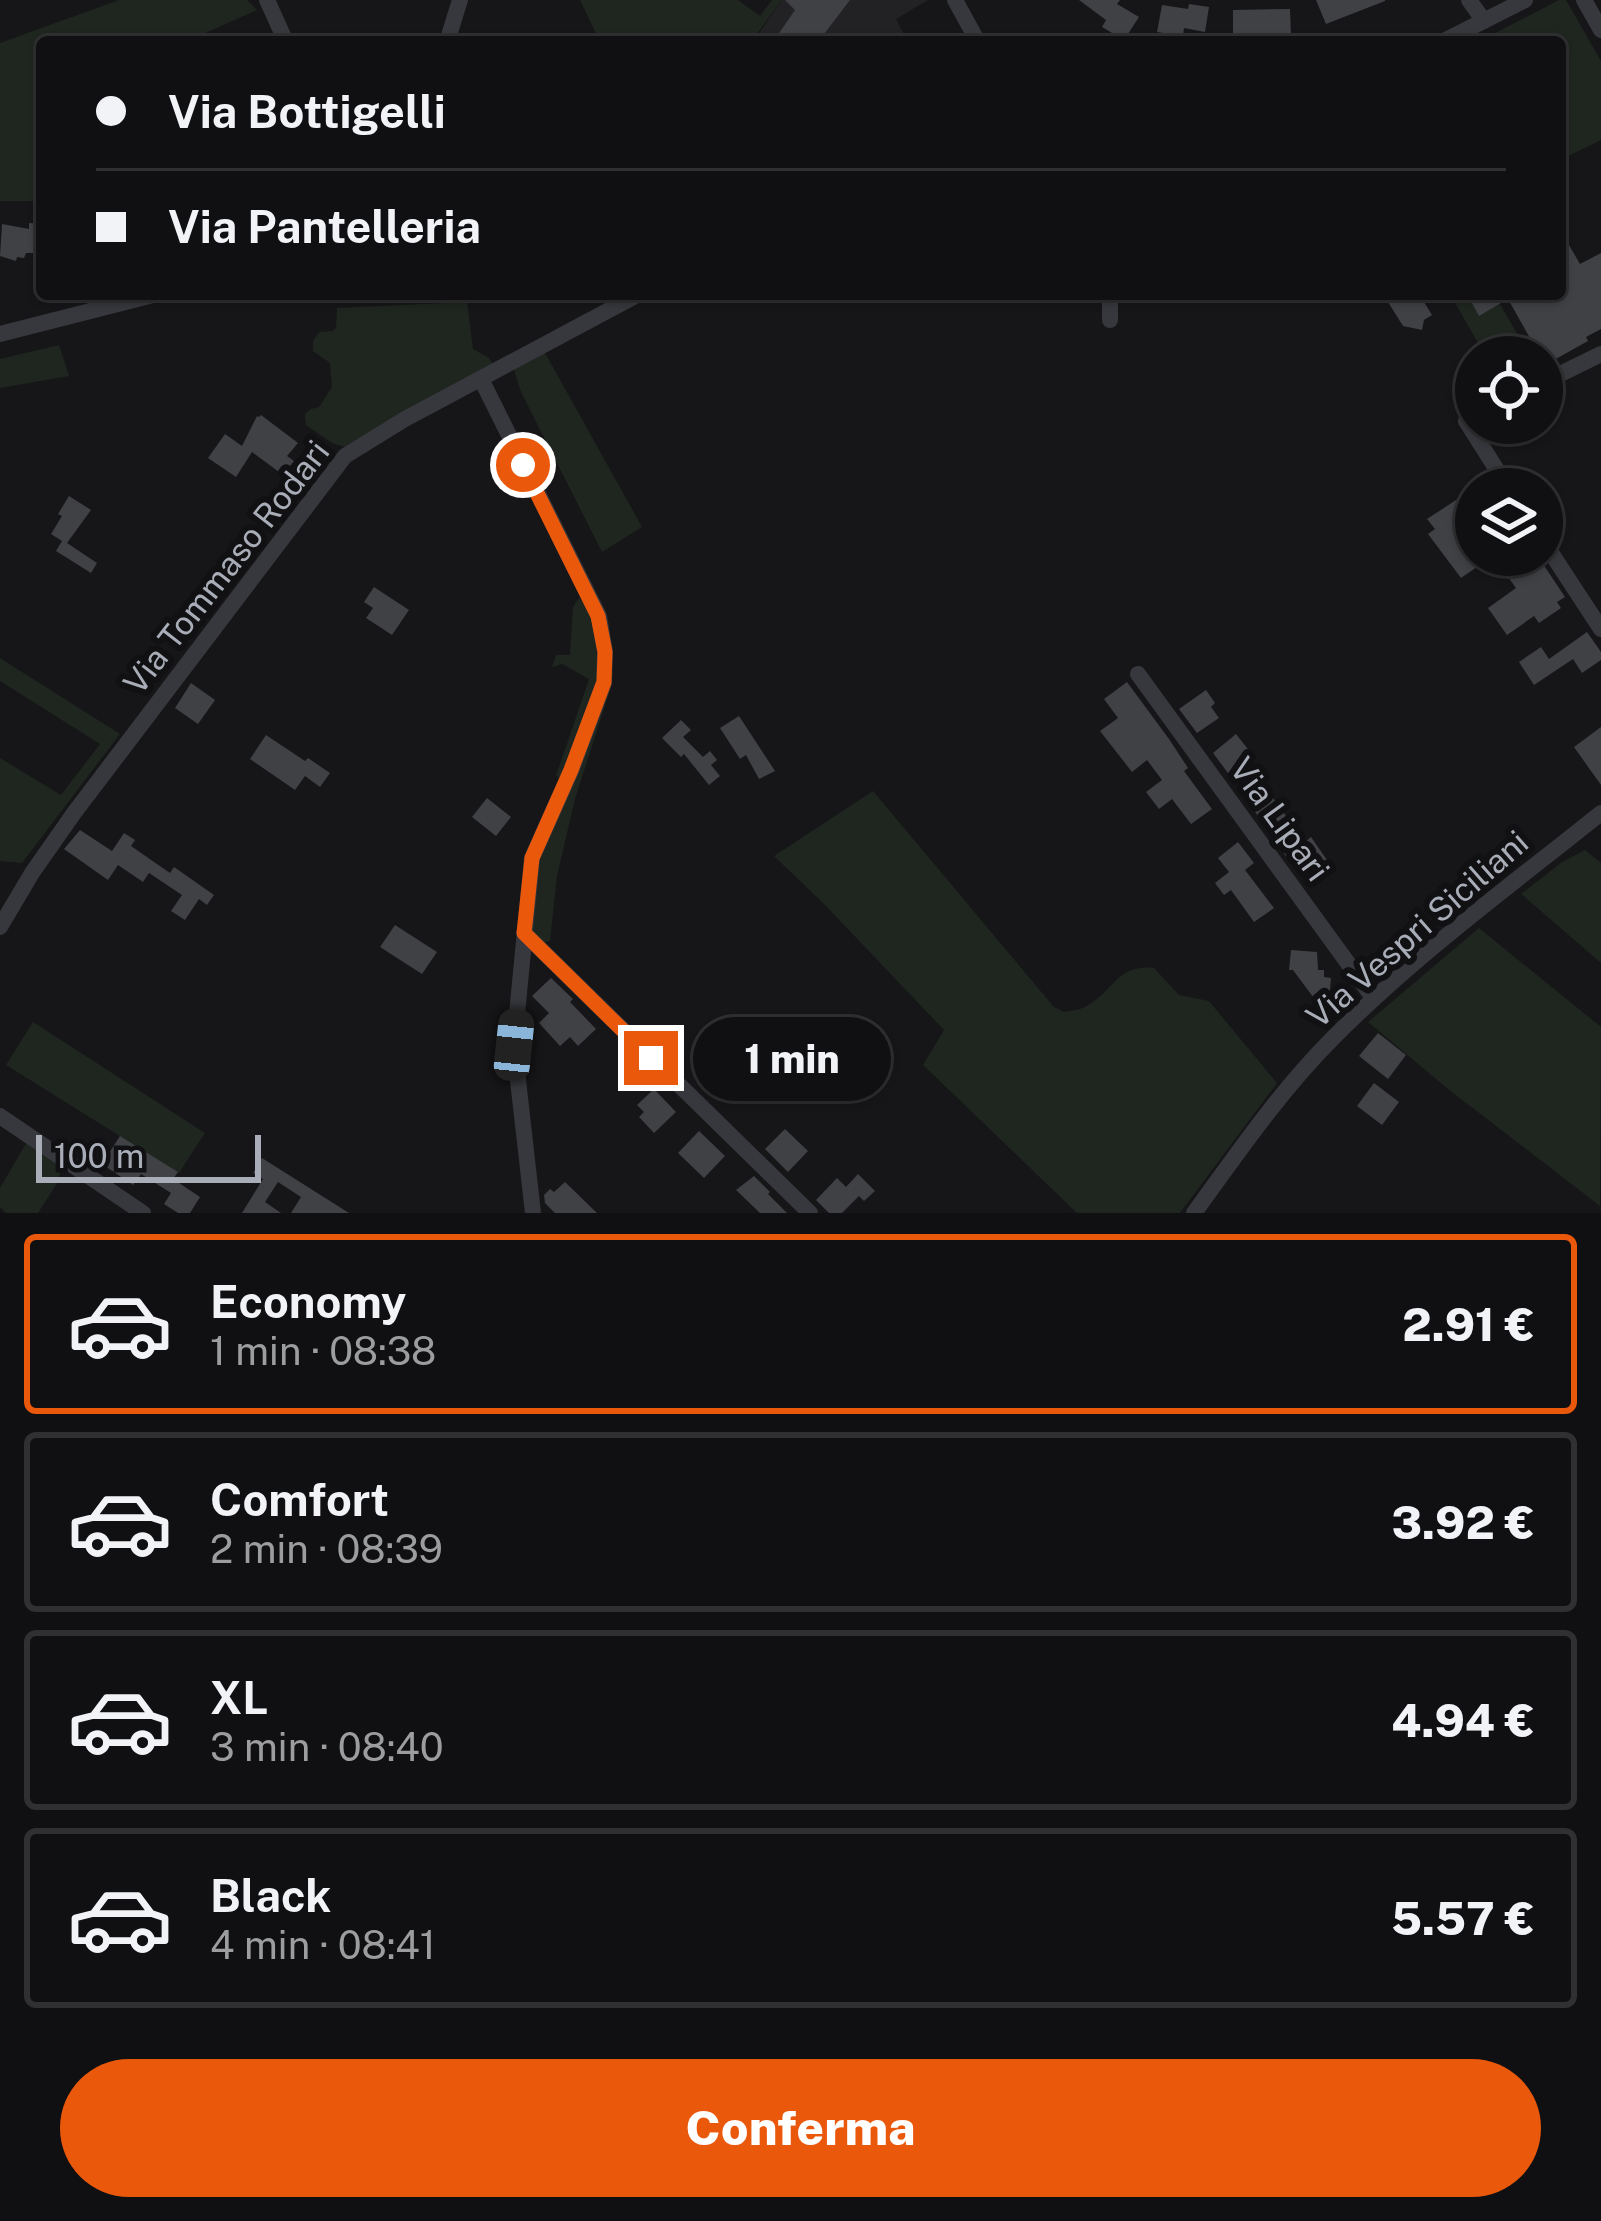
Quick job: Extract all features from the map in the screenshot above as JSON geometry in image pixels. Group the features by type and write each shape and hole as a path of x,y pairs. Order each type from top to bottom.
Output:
{"street":[{"path":"267,0 283,36"},
{"path":"449,36 460,0"},
{"path":"955,0 975,36"},
{"path":"1469,0 1484,21"},
{"path":"1454,36 1525,0"},
{"path":"1584,0 1601,30"},
{"path":"0,334 134,300"},
{"name":"Via Tommaso Rodari","path":"0,927 74,813 346,456 405,419 628,300"},
{"path":"1110,300 1111,320"},
{"path":"1563,372 1601,353"},
{"path":"481,379 598,616 605,652 604,682 532,858 514,1045 534,1211"},
{"path":"1563,571 1601,629"},
{"name":"Via Lipari","path":"1138,674 1374,999"},
{"name":"Via Vespri Siciliani","path":"1194,1213 1309,1064 1374,999 1601,813"},
{"path":"524,933 810,1213"},
{"path":"0,1116 143,1213"}],"shaded area":[{"path":"119,0 247,0 257,10 198,36 36,36 36,201 0,201 0,43"},
{"path":"580,0 738,0 760,16 772,0 782,0 755,36 597,36"},
{"path":"782,0 928,0 896,19 905,36 757,36"},
{"path":"1566,0 1601,61 1601,140 1566,157 1566,36 1490,36"},
{"path":"1453,300 1470,300 1479,315 1500,304 1518,336 1474,336"},
{"path":"467,302 473,349 493,364 344,447 306,425 305,414 319,407 332,387 330,363 313,351 313,341 319,332 336,328 337,308"},
{"path":"59,345 69,376 0,388 0,359"},
{"path":"544,351 642,527 602,552 521,392 513,367"},
{"path":"579,598 593,609 599,682 562,780 556,776 589,679 562,664 552,667 556,655 570,655 573,607"},
{"path":"0,658 120,734 22,863 0,861 0,758 61,795 100,744 0,681"},
{"path":"604,683 610,690 575,799 557,876 550,941 538,944 526,932 534,857"},
{"path":"873,791 1054,1007 1064,1012 1082,1008 1131,970 1154,968 1179,995 1209,1001 1277,1083 1180,1213 1077,1213 923,1065 944,1030 774,856"},
{"path":"1585,850 1601,863 1601,963 1521,894"},
{"path":"1479,928 1601,1027 1600,1206 1368,1022"},
{"path":"33,1022 205,1133 179,1173 6,1065"},
{"path":"28,1140 63,1164 38,1213 6,1213 0,1207 0,1188"}],"building":[{"path":"785,0 850,0 823,36 777,36 795,10"},
{"path":"1079,0 1120,0 1117,4 1139,17 1127,36 1102,27 1106,20"},
{"path":"1316,0 1385,0 1385,1 1326,24"},
{"path":"1189,4 1209,7 1205,32 1184,28 1183,36 1157,32 1162,5 1188,9"},
{"path":"1290,9 1291,36 1233,36 1233,10"},
{"path":"29,223 36,224 36,253 26,253 16,261 0,256 2,224 29,229"},
{"path":"1566,247 1580,264 1601,253 1601,329 1563,355 1563,336 1529,336 1509,300 1566,300"},
{"path":"1387,300 1423,300 1432,315 1424,320 1422,330 1403,326"},
{"path":"1470,300 1506,300 1479,316"},
{"path":"261,415 298,443 287,456 294,461 283,475 252,452 236,477 208,458 225,434 242,446"},
{"path":"69,496 91,510 67,543 97,563 91,573 56,551 62,541 51,534"},
{"path":"1455,501 1455,570 1428,534 1435,529 1427,519"},
{"path":"1507,576 1551,576 1565,597 1557,602 1561,608 1539,623 1534,616 1507,635 1488,608 1516,588"},
{"path":"374,587 409,610 392,635 366,618 373,608 364,602"},
{"path":"1587,632 1601,660 1582,673 1573,659 1534,685 1519,662 1541,647 1549,659"},
{"path":"1127,682 1212,809 1191,824 1172,799 1159,809 1146,792 1162,780 1147,760 1132,772 1100,731 1118,718 1104,699"},
{"path":"191,683 215,700 198,724 175,708"},
{"path":"1206,690 1219,718 1197,733 1179,709"},
{"path":"739,716 775,771 759,779 746,755 740,759 720,728"},
{"path":"681,720 691,730 683,737 703,757 710,751 717,760 711,765 720,776 709,785 684,754 681,757 662,738"},
{"path":"1601,727 1601,785 1574,747"},
{"path":"1236,734 1255,758 1231,777 1213,753"},
{"path":"266,735 330,773 320,787 305,776 295,790 250,759"},
{"path":"1265,787 1305,842 1311,837 1327,860 1299,875 1247,800"},
{"path":"487,798 511,817 496,836 472,817"},
{"path":"80,830 112,851 124,833 135,840 131,846 170,873 174,867 214,895 207,905 199,899 185,920 171,911 182,895 149,873 143,882 118,865 108,880 64,849"},
{"path":"1238,842 1254,863 1245,870 1274,908 1254,922 1231,890 1224,895 1215,883 1229,872 1218,858"},
{"path":"395,925 437,952 422,974 380,947"},
{"path":"1291,950 1317,952 1318,970 1331,978 1329,1002 1316,1001 1289,970"},
{"path":"551,978 596,1029 578,1046 570,1037 560,1046 539,1023 549,1013 532,996"},
{"path":"1378,1033 1406,1055 1388,1079 1359,1056"},
{"path":"1374,1083 1399,1102 1382,1125 1357,1106"},
{"path":"654,1089 676,1112 654,1133 639,1117 644,1112 637,1105"},
{"path":"785,1129 808,1151 788,1172 765,1149"},
{"path":"699,1131 725,1156 704,1178 678,1153"},
{"path":"120,1136 178,1172 173,1179 200,1197 190,1213 178,1213 164,1204 171,1193 141,1174 133,1185 102,1164"},
{"path":"262,1158 349,1213 291,1213 301,1197 278,1182 265,1202 281,1213 242,1213 263,1179 253,1173"},
{"path":"858,1174 875,1191 864,1201 859,1196 842,1213 829,1213 816,1200 837,1178 846,1187"},
{"path":"754,1176 787,1213 760,1213 736,1190"},
{"path":"565,1182 597,1213 555,1213 544,1195"}],"route":[{"path":"523,465 598,616 605,652 604,682 532,858 524,933 651,1058"}]}
